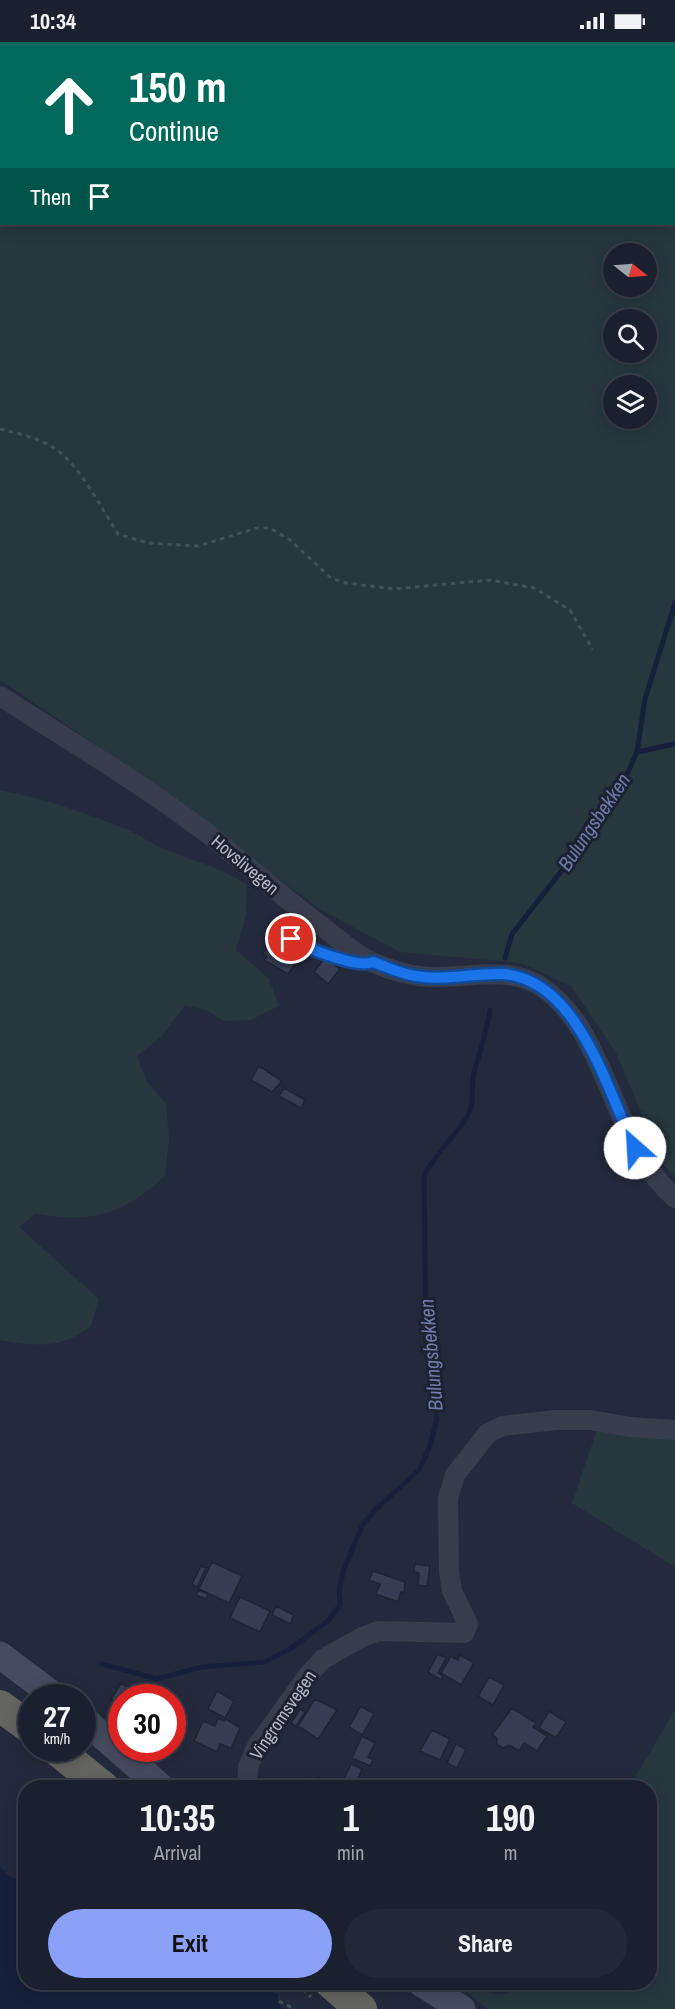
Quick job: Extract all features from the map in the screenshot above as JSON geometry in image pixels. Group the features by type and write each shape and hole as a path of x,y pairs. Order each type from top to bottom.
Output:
{"highway":[{"path":"0,1706 18,1719"},
{"path":"72,1762 94,1780"},
{"path":"324,1993 361,2009"}],"main road":[{"path":"0,1656 38,1684"},
{"path":"96,1730 153,1780"},
{"path":"432,1990 462,2009"}],"street":[{"name":"Hovslivegen","path":"0,696 180,813 307,915 373,962 416,976 459,977 501,974 539,985 557,1000 578,1026 635,1148 648,1168 675,1198"},
{"name":"Vingromsvegen","path":"248,1780 249,1767 257,1746 309,1674 324,1659 362,1637 379,1631 464,1633 468,1624 452,1591 449,1572 448,1498 455,1475 488,1433 502,1426 567,1420 590,1420 663,1431 675,1430"}],"lane":[{"path":"291,939 354,964 366,965 373,962"}],"path":[{"path":"0,429 20,433 52,446 77,471 118,534 148,543 198,546 257,528 270,528 290,540 331,579 346,583 394,589 490,580 534,588 570,610 593,650"},
{"path":"279,2001 294,2009"}],"shaded area":[{"path":"0,225 675,225 675,1176 664,1166 616,1053 571,986 521,963 400,952 321,910 118,760 0,680"},
{"path":"0,790 47,801 108,822 164,849 227,873 247,885 246,915 236,950 269,979 279,1006 251,1020 224,1021 206,1010 185,1005 161,1037 137,1056 147,1082 166,1104 169,1138 165,1176 120,1208 90,1216 55,1217 35,1214 19,1227 99,1299 91,1326 80,1334 59,1343 37,1345 0,1340"},
{"path":"598,1427 675,1436 675,1567 572,1503"},
{"path":"675,1710 675,2009 487,2009 465,1990 504,1994 511,1990 657,1990 657,1780 634,1780"}],"water":[{"path":"0,1867 10,1877 18,1879 18,1990 267,1990 278,1994 278,2004 284,2009 0,2009"}],"building":[{"path":"274,939 283,946 287,941 295,947 290,952 299,959 288,974 264,960 267,957 263,953"},
{"path":"325,958 340,969 328,984 314,972"},
{"path":"259,1066 282,1081 272,1092 251,1080"},
{"path":"284,1088 305,1100 301,1108 279,1096"},
{"path":"212,1562 242,1576 229,1603 199,1589"},
{"path":"415,1564 430,1566 427,1586 418,1585 419,1573 414,1572"},
{"path":"201,1566 206,1568 197,1587 192,1584"},
{"path":"373,1571 405,1582 404,1593 401,1592 398,1602 376,1594 380,1584 369,1580"},
{"path":"198,1590 208,1594 206,1599 196,1595"},
{"path":"240,1597 270,1611 260,1632 230,1618"},
{"path":"276,1606 294,1615 290,1624 272,1615"},
{"path":"438,1654 446,1658 438,1673 443,1676 441,1680 428,1672"},
{"path":"460,1655 474,1663 461,1685 441,1673 451,1656 458,1660"},
{"path":"489,1677 504,1685 493,1705 478,1696"},
{"path":"217,1691 234,1701 225,1718 208,1709"},
{"path":"315,1699 337,1710 318,1739 298,1726"},
{"path":"361,1706 374,1714 362,1735 349,1727"},
{"path":"512,1708 536,1723 533,1727 547,1736 537,1751 524,1743 519,1751 509,1745 503,1748 497,1744 497,1738 492,1735"},
{"path":"300,1709 305,1712 296,1726 291,1723"},
{"path":"549,1711 566,1722 556,1738 539,1728"},
{"path":"218,1718 224,1721 226,1719 240,1728 231,1748 220,1744 217,1752 194,1741 203,1721 215,1726"},
{"path":"432,1730 450,1739 440,1760 420,1751"},
{"path":"362,1736 375,1743 368,1757 373,1760 370,1766 352,1758"},
{"path":"456,1744 466,1749 457,1768 447,1763"},
{"path":"351,1764 362,1769 357,1780 344,1780"},
{"path":"305,1776 315,1780 303,1780"}],"waterway":[{"name":"Bulungsbekken","path":"505,958 512,934 563,869 588,822 621,788 637,752 645,699 675,603"},
{"path":"637,752 675,744"},
{"name":"Bulungsbekken","path":"102,1664 157,1679 201,1667 265,1662 290,1649 328,1621 340,1605 339,1590 344,1569 362,1526 375,1510 419,1470 430,1446 437,1419 426,1341 424,1176 470,1111 474,1072 490,1010"}],"route":[{"path":"291,939 354,964 366,965 373,962 416,976 459,977 501,974 539,985 557,1000 578,1026 635,1148"}]}
